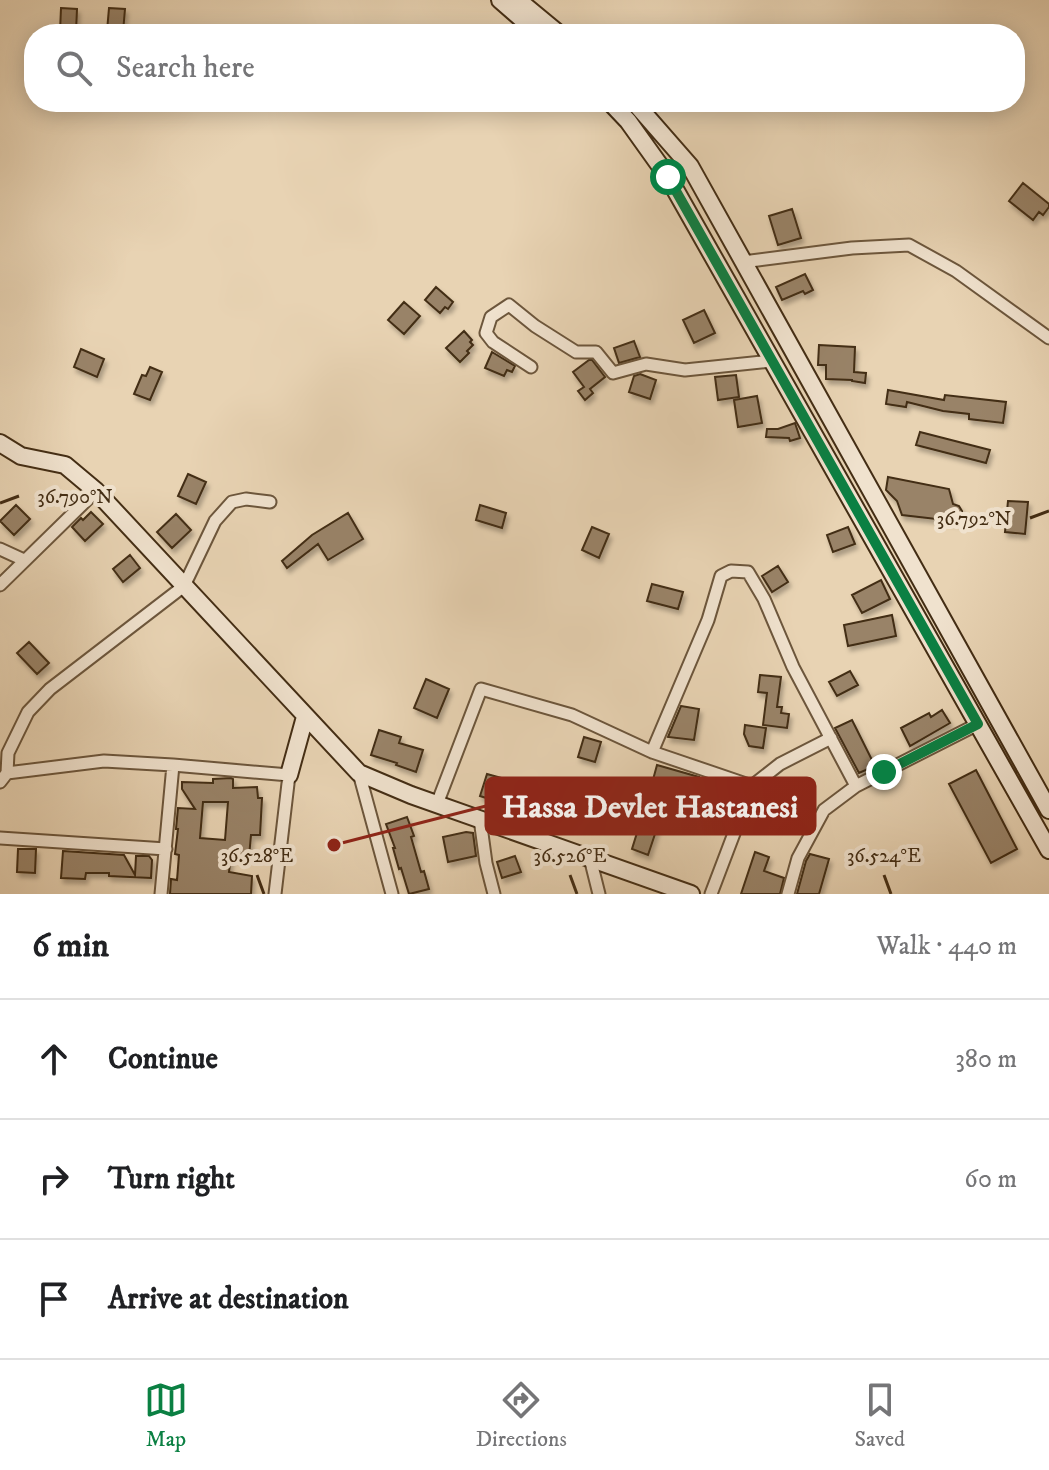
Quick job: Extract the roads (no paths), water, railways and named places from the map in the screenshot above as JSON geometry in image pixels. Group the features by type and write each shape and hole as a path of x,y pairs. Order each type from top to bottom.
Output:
{"main road":[{"path":"500,0 528,24"},
{"path":"518,0 537,6 551,24"},
{"path":"619,112 668,177 1049,850"},
{"path":"643,112 690,166 1049,810"},
{"path":"0,443 21,456 65,465 96,491 359,773 437,804 691,894"},
{"path":"289,775 305,717"}],"street":[{"path":"743,262 852,248 909,245 956,271 1049,338"},
{"path":"531,367 493,342 486,333 491,317 509,305 576,352 596,352 613,373 646,364 685,370 772,361"},
{"path":"0,585 96,491"},
{"path":"270,502 246,499 232,502 215,521 184,586 50,689 28,712 8,753 3,778 104,761 289,775 275,894"},
{"path":"0,549 24,560"},
{"path":"652,752 708,620 721,576 731,571 748,572 764,599 793,667 856,786"},
{"path":"437,804 481,689 572,715 652,752 752,786"},
{"path":"788,894 798,858 824,810 856,786 978,724"},
{"path":"711,894 752,786 780,764 831,738"},
{"path":"161,894 173,765"},
{"path":"359,773 392,894"},
{"path":"480,819 494,894"},
{"path":"0,838 166,849"},
{"path":"590,858 599,894"}],"place":[{"name":"Hassa Devlet Hastanesi","path":"334,845"}]}
